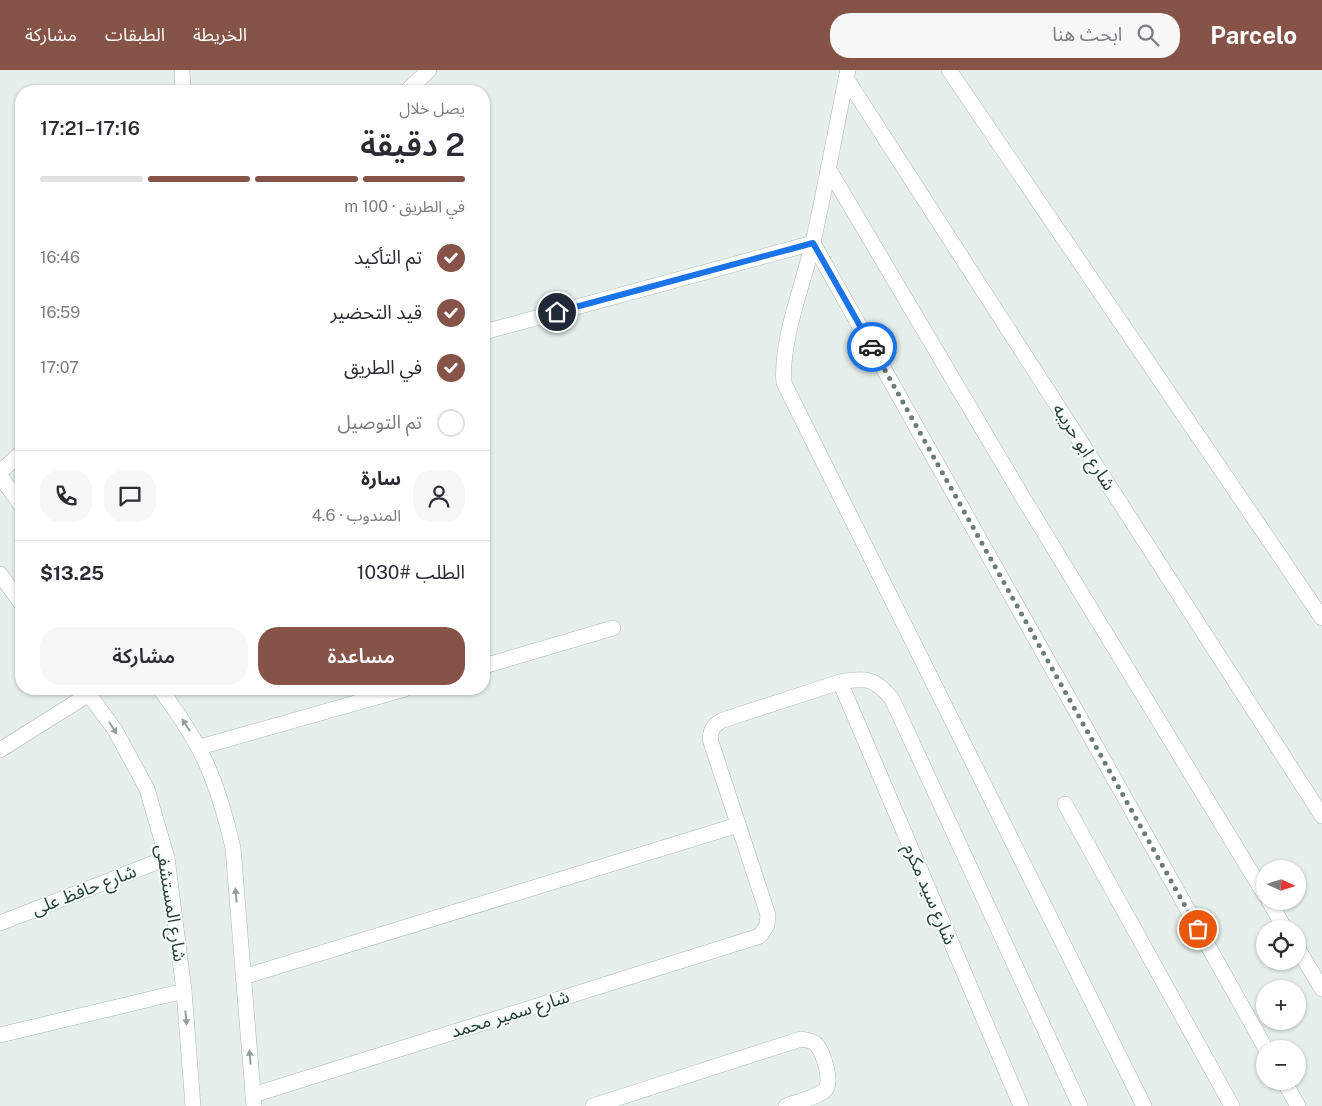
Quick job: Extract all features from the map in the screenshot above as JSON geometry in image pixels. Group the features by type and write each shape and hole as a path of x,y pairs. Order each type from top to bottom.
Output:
{"street":[{"path":"182,70 183,85"},
{"path":"413,85 429,70"},
{"path":"949,70 1322,618"},
{"path":"847,74 813,243 793,318 784,364 783,376 786,390 1144,1106"},
{"name":"شارع ابو حريبه","path":"847,74 1322,816"},
{"path":"828,168 1022,496 1256,880"},
{"path":"490,330 813,243"},
{"path":"813,243 1261,1040"},
{"path":"0,472 15,458"},
{"path":"0,476 15,497"},
{"path":"0,574 15,595"},
{"path":"490,664 613,628"},
{"path":"243,977 738,825 710,739 713,726 840,682 857,678 870,680 883,687 892,699 1080,1106"},
{"name":"شارع سيد مكرم","path":"840,682 1021,1106"},
{"path":"0,750 82,695"},
{"name":"شارع المستشفى","path":"89,695 115,730 147,789 168,858 184,991 193,1106"},
{"path":"164,695 200,747 223,806 232,848 253,1100"},
{"path":"200,747 384,695"},
{"path":"1066,804 1232,1106"},
{"name":"شارع سمير محمد","path":"253,1100 760,936 764,931 768,915 738,825"},
{"name":"شارع حافظ على","path":"0,923 168,858"},
{"path":"1306,962 1322,989"},
{"path":"0,1036 184,991"},
{"path":"593,1106 800,1039 816,1045 829,1077 829,1084 824,1091 787,1106"},
{"path":"1289,1090 1298,1106"}],"way so far":[{"path":"872,347 1198,929"}],"route":[{"path":"557,312 813,243 872,347"}]}
